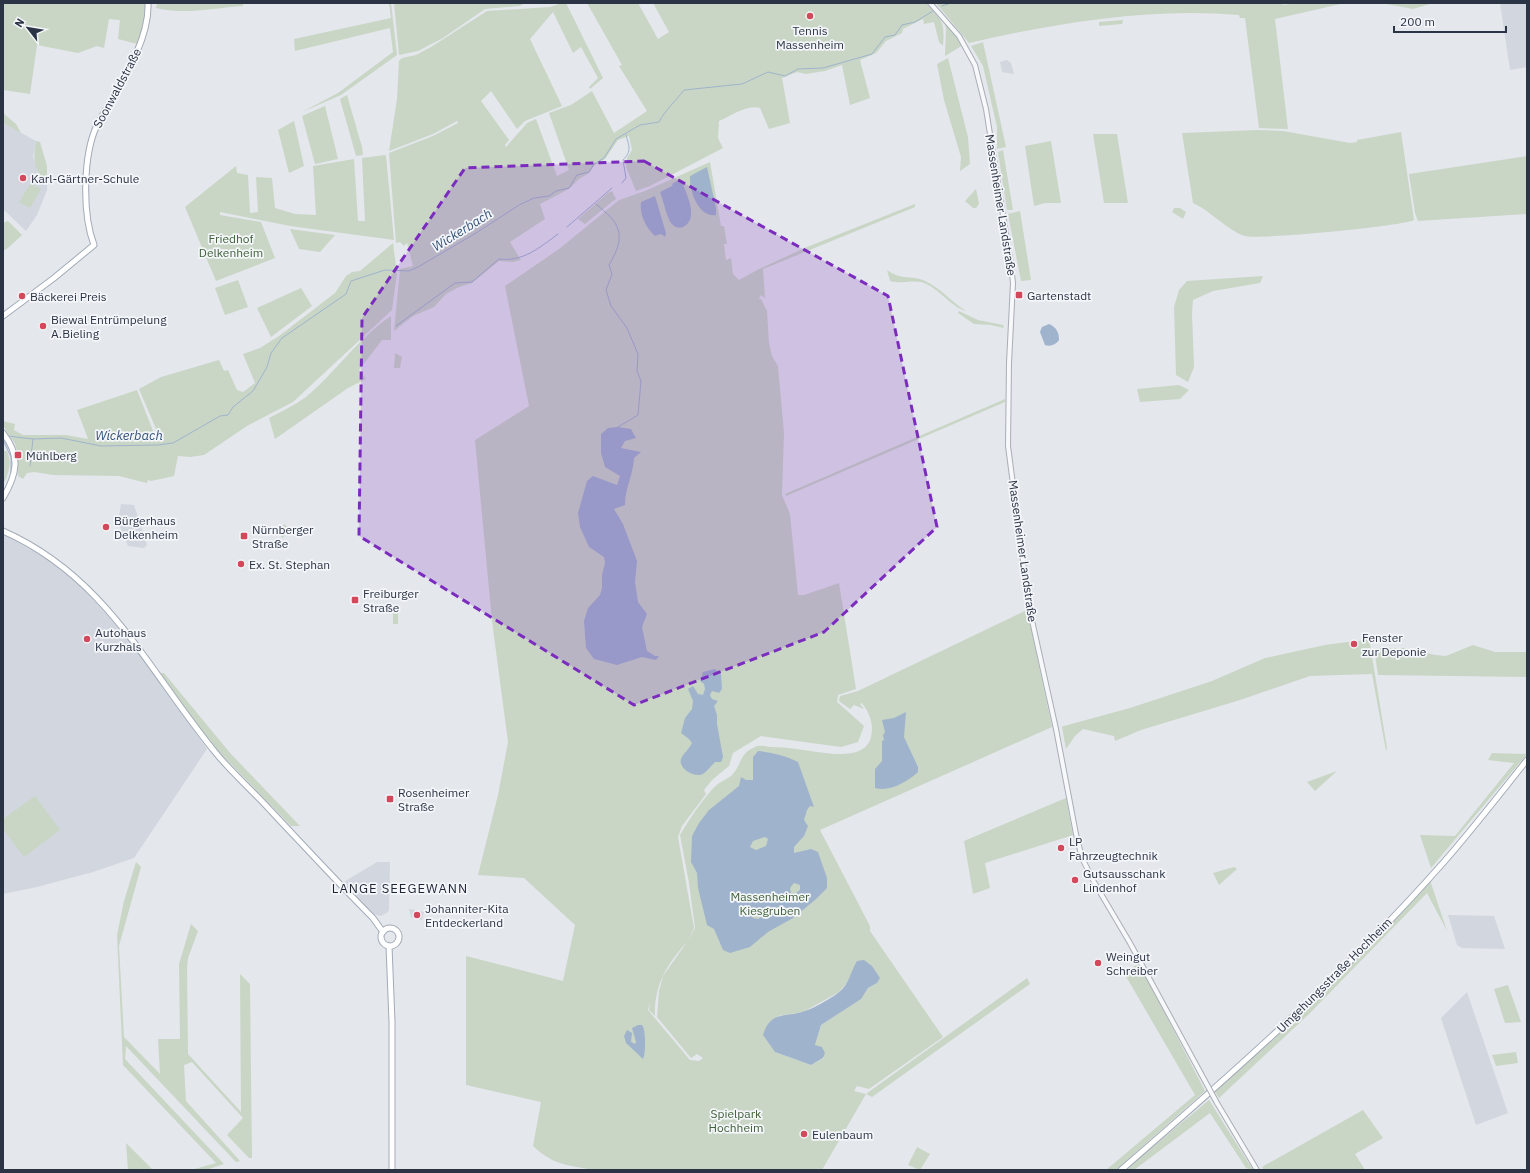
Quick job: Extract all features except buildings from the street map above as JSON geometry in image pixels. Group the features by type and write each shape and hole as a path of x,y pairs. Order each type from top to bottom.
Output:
{"main road":[{"name":"Soonwaldstraße","path":"3,316 54,278 94,244 89,221 86,189 92,138 97,125 142,39 147,24 148,3"},
{"path":"3,433 9,441 14,455 15,468 13,479 3,498"},
{"path":"3,531 25,541 53,559 80,580 99,599 125,630 216,753 383,932"},
{"name":"Umgehungsstraße Hochheim","path":"1121,1170 1246,1061 1356,955 1443,863 1527,760"},
{"path":"390,929 398,934 396,943 389,946 384,944 381,939 383,932 390,929"},
{"path":"389,946 392,1022 392,1170"}],"street":[{"name":"Massenheimer Landstraße","path":"930,3 959,36 972,57 986,109 1012,265 1013,283 1007,431 1018,524 1029,607 1056,728 1082,858 1217,1103 1257,1170"}],"highlighted area":[{"path":"644,161 888,296 937,527 824,632 634,705 359,536 362,318 465,168"}],"shaded area":[{"path":"1500,3 1527,3 1527,67 1510,70"},
{"path":"1007,60 1011,63 1014,74 1002,72 1000,62"},
{"name":"Karl-Gärtner-Schule","path":"3,123 36,141 33,157 40,175 47,180 47,190 37,215 26,231 3,209"},
{"path":"121,504 134,505 147,545 144,548 128,546 118,522"},
{"path":"3,534 54,563 91,596 123,632 207,749 134,858 93,872 37,887 3,894"},
{"path":"377,862 390,862 389,909 388,912 381,916 373,914 342,883"},
{"name":"Johanniter-Kita Entdeckerland","path":"409,909 424,912 422,920 411,917"},
{"path":"1448,915 1494,916 1505,949 1462,948 1457,945"},
{"path":"1467,992 1508,1113 1476,1125 1441,1018"}],"green space":[{"path":"3,3 145,3 145,24 137,44 118,39 120,20 109,19 104,48 97,46 78,53 37,45 30,94 3,90"},
{"path":"157,3 243,3 243,6 177,11 156,8"},
{"path":"389,3 391,3 397,55 341,95 302,112 338,93 393,52 390,28 295,51 294,39 391,18"},
{"path":"394,3 524,3 520,6 485,9 443,38 418,51 399,55"},
{"path":"566,3 603,78 590,89 589,87 598,78 581,47 573,53 553,12 530,39 562,106 525,121 517,129 491,91 481,101 509,140 505,145 506,147 527,123 536,119 557,176 569,170 549,113 571,105 592,91 614,133 647,111 619,66 622,65 587,3 638,3 658,39 669,32 653,3 926,3 939,18 943,26 943,46 939,42 934,22 924,24 923,19 903,29 902,33 886,41 876,53 860,60 870,98 850,105 842,65 825,71 806,74 797,72 782,78 790,123 769,129 760,108 755,107 739,111 719,121 718,138 723,148 650,186 636,191 626,167 627,158 632,150 629,136 618,140 605,159 595,165 589,173 579,179 569,189 540,204 545,219 510,242 521,260 513,262 499,261 472,283 459,287 446,294 434,307 413,316 394,331 400,269 413,266 407,243 404,246 400,242 396,243 389,153 433,136 458,123 457,121 433,134 389,151 397,99 399,61 402,58 416,55 431,47 487,11 550,7"},
{"path":"936,3 1283,3 1283,5 1298,3 1345,3 1275,19 1288,129 1259,128 1245,18 1240,18 1239,15 1172,13 1103,18 1035,29 969,43"},
{"path":"1381,3 1433,3 1413,9"},
{"path":"1123,20 1122,24 1099,26 1099,22"},
{"path":"944,21 963,45 945,56 946,28"},
{"path":"983,42 1006,147 997,149 997,127 983,66 971,46"},
{"path":"948,58 968,137 970,164 960,171 961,157 944,100 937,64"},
{"path":"347,95 363,155 356,156 340,99"},
{"path":"325,106 338,159 315,164 302,116"},
{"path":"3,113 16,124 21,133 3,123"},
{"path":"294,121 304,166 289,173 278,130"},
{"path":"1258,130 1283,131 1350,143 1357,142 1357,140 1401,132 1414,220 1404,223 1360,229 1275,236 1245,236 1232,230 1193,203 1182,133"},
{"path":"1093,134 1117,134 1128,203 1104,203"},
{"path":"36,141 40,142 47,166 47,180 39,173 35,163 34,152"},
{"path":"1051,141 1061,203 1045,203 1034,206 1025,146"},
{"path":"1003,150 1013,210 1007,210 998,152"},
{"name":"Friedhof Delkenheim","path":"385,155 394,240 290,226 220,212 220,215 261,222 275,258 216,281 185,207 236,166 237,173 248,175 250,213 258,212 256,177 272,178 275,208 295,214 316,215 313,166 354,159 358,221 365,221 362,158"},
{"path":"1527,156 1527,214 1418,221 1415,213 1409,174"},
{"path":"710,162 721,226 724,226 727,244 724,244 726,260 731,258 733,274 739,280 807,247 915,204 915,207 763,269 765,298 761,295 759,299 761,299 767,311 769,343 772,356 778,366 784,433 782,495 790,514 798,595 804,595 839,583 856,689 838,695 837,702 864,726 858,742 841,747 761,736 733,753 729,766 712,780 704,790 706,794 682,826 678,837 694,928 689,939 695,928 689,883 680,835 683,830 713,788 731,776 746,753 755,747 762,746 842,754 852,753 867,745 871,737 872,728 871,719 867,711 862,703 860,704 864,709 854,705 850,709 839,701 840,696 858,691 1027,610 1052,727 820,830 870,926 870,931 943,1037 869,1089 857,1086 854,1091 866,1094 822,1170 593,1170 568,1165 554,1161 533,1146 541,1102 466,1085 466,956 563,981 575,925 524,878 478,875 498,795 508,742 492,621 475,440 529,406 505,286 559,249 619,200 645,191","holes":["687,942 663,976 673,958","663,976 659,991 657,1017 691,1058 697,1054 703,1058 699,1061 690,1060 648,1010 650,1001 649,1010 655,1016 657,994","850,979 877,983 868,988 860,999 821,1025 815,1045 824,1058 811,1065 775,1052 778,1016 803,1012 839,992"]},
{"path":"31,183 41,189 30,208 19,202"},
{"path":"976,189 979,204 976,208 973,208 965,201"},
{"path":"612,191 616,199 585,224 578,219 608,193"},
{"path":"1174,208 1180,208 1186,212 1183,219 1172,212"},
{"path":"1020,211 1031,280 1021,281 1008,214"},
{"path":"8,221 22,235 3,251 3,223"},
{"path":"290,229 335,235 320,252 299,249"},
{"path":"393,243 397,274 392,310 293,402 247,426 204,455 190,457 178,456 174,476 151,481 148,480 147,483 119,476 53,475 34,472 27,473 23,479 18,476 15,444 4,427 3,421 15,424 14,430 23,435 66,435 88,439 77,410 137,390 155,436 155,440 159,440 159,436 139,389 161,377 219,360 224,371 228,370 237,390 243,392 255,383 243,354 260,348 279,336 335,293 346,276 352,272 360,271"},
{"path":"887,270 898,276 917,278 929,283 966,311 954,305 927,284 921,282 890,281"},
{"path":"1263,276 1260,283 1213,291 1193,300 1192,314 1194,367 1188,382 1176,375 1174,307 1179,290 1187,281"},
{"path":"238,280 248,307 225,315 215,288"},
{"path":"301,288 312,306 271,337 257,308"},
{"path":"959,311 978,320 1003,325 1004,328 991,325 974,324 958,313"},
{"path":"391,316 391,340 382,340 359,370 366,379 348,388 275,439 269,418 306,397 368,334"},
{"path":"395,353 402,357 400,368 394,368"},
{"path":"1179,385 1189,390 1180,399 1140,402 1137,389"},
{"path":"1005,399 1005,402 786,496 785,494"},
{"path":"3,451 7,451 10,463 8,474 3,482"},
{"path":"284,524 289,528 283,538 278,534"},
{"path":"393,609 398,609 398,624 393,624"},
{"path":"1369,638 1387,748 1386,751 1372,674 1310,676 1240,700 1141,730 1115,741 1114,736 1083,729 1075,736 1066,749 1062,727 1064,726 1130,708 1212,681 1265,658 1325,645 1356,642"},
{"path":"1473,645 1495,652 1527,652 1527,677 1378,675 1374,648 1405,648 1446,656"},
{"path":"160,673 164,673 231,754 300,826 291,826 220,753 206,737"},
{"path":"1492,753 1527,754 1431,868 1420,835 1455,836 1514,763 1488,760"},
{"path":"1337,771 1315,791 1307,782"},
{"path":"35,796 60,830 24,857 3,829 3,819"},
{"path":"1066,798 1073,835 985,863 990,888 973,894 964,841"},
{"path":"136,862 141,867 119,946 124,1037 160,1074 158,1039 180,1039 179,964 191,924 198,931 188,958 187,967 188,1054 241,1112 240,974 250,984 252,1158 249,1158 227,1135 243,1118 192,1062 184,1065 186,1101 240,1161 236,1162 126,1046 125,1059 224,1164 206,1170 191,1170 216,1163 123,1065 117,935 124,901"},
{"path":"1234,867 1237,869 1219,885 1213,873"},
{"path":"1430,880 1447,931 1427,893 1309,1014 1219,1098 1215,1092 1299,1016 1366,949"},
{"path":"1139,963 1205,1091 1116,1170 1106,1170 1195,1095 1124,973"},
{"path":"1027,978 1030,984 872,1097 866,1094"},
{"path":"1508,985 1521,1022 1505,1023 1494,989"},
{"path":"1516,1052 1518,1063 1496,1066 1492,1055"},
{"path":"1209,1100 1253,1170 1246,1168 1210,1113 1134,1170 1125,1170"},
{"path":"1363,1110 1383,1138 1355,1154 1365,1170 1264,1170 1262,1167"},
{"path":"126,1143 153,1170 128,1170"},
{"path":"917,1147 930,1154 920,1170 908,1165"}],"water":[{"path":"707,167 716,208 716,215 710,215 700,208 691,188 690,176"},
{"path":"678,181 682,182 689,199 691,212 691,218 688,223 680,228 674,226 670,221 660,192"},
{"path":"655,196 666,233 665,237 661,234 655,236 646,225 642,216 641,202"},
{"path":"1049,324 1057,330 1059,340 1055,344 1049,346 1045,345 1040,332 1042,327"},
{"path":"618,427 631,429 636,438 625,441 621,448 641,452 634,458 626,493 625,505 614,509 623,524 637,561 635,582 638,602 647,614 642,627 647,651 655,656 659,656 656,660 642,657 617,665 594,659 586,648 584,621 588,608 600,595 605,563 604,557 589,547 580,527 578,513 587,481 593,476 617,485 620,476 605,467 601,453 601,434 608,428"},
{"path":"715,669 721,674 722,689 719,693 712,691 710,695 712,699 718,701 714,706 717,715 717,724 723,757 721,762 715,762 703,774 696,775 688,772 681,763 682,757 692,743 681,733 685,718 692,709 693,701 688,689 693,686 698,694 703,695 705,689 704,684 700,681 703,672"},
{"path":"906,712 904,737 918,767 918,772 898,785 886,789 875,788 875,769 882,761 882,741 884,740 883,735 885,732 882,720 894,718"},
{"path":"758,751 784,756 798,762 814,807 810,806 807,810 804,820 808,826 804,836 794,847 794,853 811,849 818,852 827,878 827,888 793,918 768,932 750,947 730,953 723,950 714,929 707,925 698,888 697,873 691,862 692,836 699,823 709,810 739,786 741,777 746,780 753,780 753,757","holes":["765,837 768,839 766,846 756,850 750,847 753,841","794,883 800,885 800,890 795,894 791,893 790,888","757,910 762,913 761,917 758,919 753,918 751,913"]},
{"path":"864,960 872,966 880,978 877,983 868,988 861,999 821,1025 815,1045 822,1047 825,1053 823,1058 811,1065 775,1052 763,1035 769,1022 783,1015 811,1009 834,996 845,986 857,961"},
{"path":"642,1025 645,1036 643,1059 626,1043 624,1036 627,1030 632,1033 631,1042 635,1044 636,1042 632,1028"}],"waterway":[{"name":"Wickerbach","path":"942,6 951,3"},
{"name":"Wickerbach","path":"8,436 33,439 61,438 101,446 158,445 173,443 220,416 228,415 233,407 253,391 267,367 271,353 282,338 346,294 351,281 385,270 409,271 476,233 519,205 534,198 549,196 556,191 569,188 577,175 589,172 594,164 604,158 616,139 640,125 659,122 684,90 742,84 768,72 785,76 798,69 823,68 872,54 885,37 895,35 902,25 915,22 933,11"},
{"path":"622,183 626,178 623,160 629,151 626,135"},
{"path":"567,227 612,188"},
{"path":"596,204 603,210"},
{"path":"604,211 611,217 618,230 619,236 617,250 609,265 612,274 606,290 611,306 627,328 638,354 637,371 641,381 638,415 618,427"},
{"path":"396,326 455,283 472,282 499,259 523,256 537,249 558,234"},
{"path":"30,466 33,439"},
{"path":"3,440 11,457 11,474"}],"place":[{"name":"Tennis Massenheim","path":"810,16"},
{"name":"Karl-Gärtner-Schule","path":"23,178"},
{"name":"Gartenstadt","path":"1019,295"},
{"name":"Bäckerei Preis","path":"22,296"},
{"name":"Biewal Entrümpelung A.Bieling","path":"43,326"},
{"name":"Mühlberg","path":"18,455"},
{"name":"Bürgerhaus Delkenheim","path":"106,527"},
{"name":"Nürnberger Straße","path":"244,536"},
{"name":"Ex. St. Stephan","path":"241,564"},
{"name":"Freiburger Straße","path":"355,600"},
{"name":"Autohaus Kurzhals","path":"87,639"},
{"name":"Fenster zur Deponie","path":"1354,644"},
{"name":"Rosenheimer Straße","path":"390,799"},
{"name":"LP Fahrzeugtechnik","path":"1061,848"},
{"name":"Gutsausschank Lindenhof","path":"1075,880"},
{"name":"Johanniter-Kita Entdeckerland","path":"417,915"},
{"name":"Weingut Schreiber","path":"1098,963"},
{"name":"Eulenbaum","path":"804,1134"}],"district":[{"name":"LANGE SEEGEWANN","path":"400,888"}],"park label":[{"name":"Massenheimer Kiesgruben","path":"770,903"},
{"name":"Spielpark Hochheim","path":"736,1120"}]}
